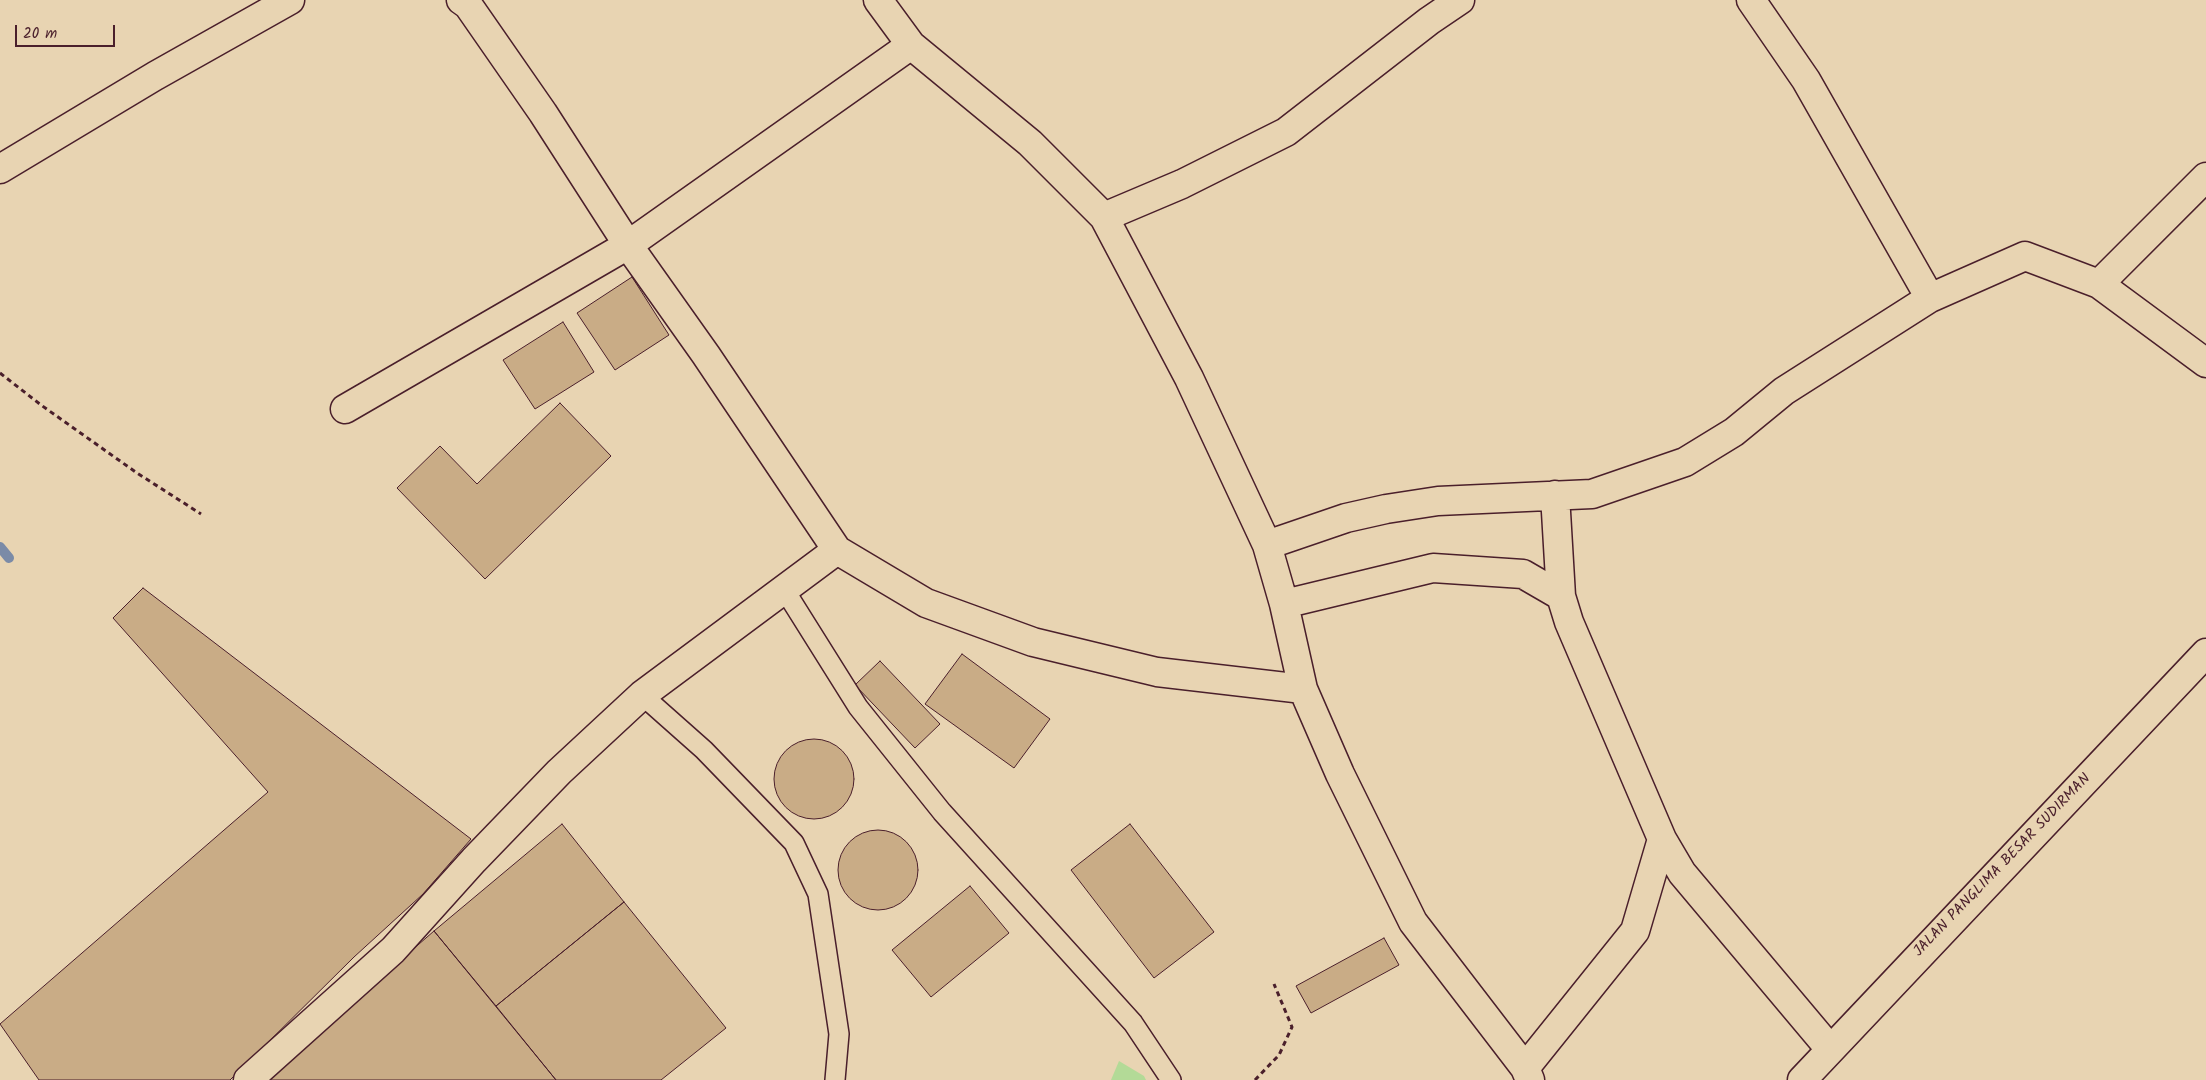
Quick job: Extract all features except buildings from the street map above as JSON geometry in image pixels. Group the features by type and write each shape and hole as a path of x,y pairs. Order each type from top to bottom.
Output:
{"street":[{"path":"0,169 155,76 290,0"},
{"path":"461,0 468,5 543,113 628,245 706,355 838,550 926,603 1033,642 1157,672 1303,689"},
{"path":"878,0 912,45 1030,143 1104,217 1189,378 1267,545 1284,604 1303,689 1340,774 1413,922 1527,1074 1635,931 1662,839"},
{"path":"1104,217 1182,184 1286,132 1429,21 1460,0"},
{"path":"1751,0 1806,80 1930,298"},
{"path":"346,409 628,245 912,45"},
{"path":"2099,284 2206,177"},
{"path":"1267,545 1346,518 1386,509 1438,501 1592,494 1685,462 1734,432 1784,391 1930,298 2025,256 2099,284 2206,363"},
{"path":"1555,495 1561,596 1569,622 1662,839 1682,873 1830,1049"},
{"path":"248,1080 393,950 474,860 552,779 642,695 838,550"},
{"path":"1284,604 1433,568 1523,574 1561,596"},
{"name":"JALAN PANGLIMA BESAR SUDIRMAN","path":"1802,1080 2206,653"}],"lane":[{"path":"784,590 858,707 942,812 1133,1023 1171,1080"},
{"path":"642,695 704,750 794,843 818,894 838,1034 835,1080"}],"path":[{"path":"0,373 41,405 137,473 201,514"},
{"path":"1255,1080 1279,1055 1292,1027 1274,984"}],"green space":[{"path":"1119,1061 1144,1076 1146,1080 1111,1080"}],"waterway":[{"path":"0,547 9,558"}]}
